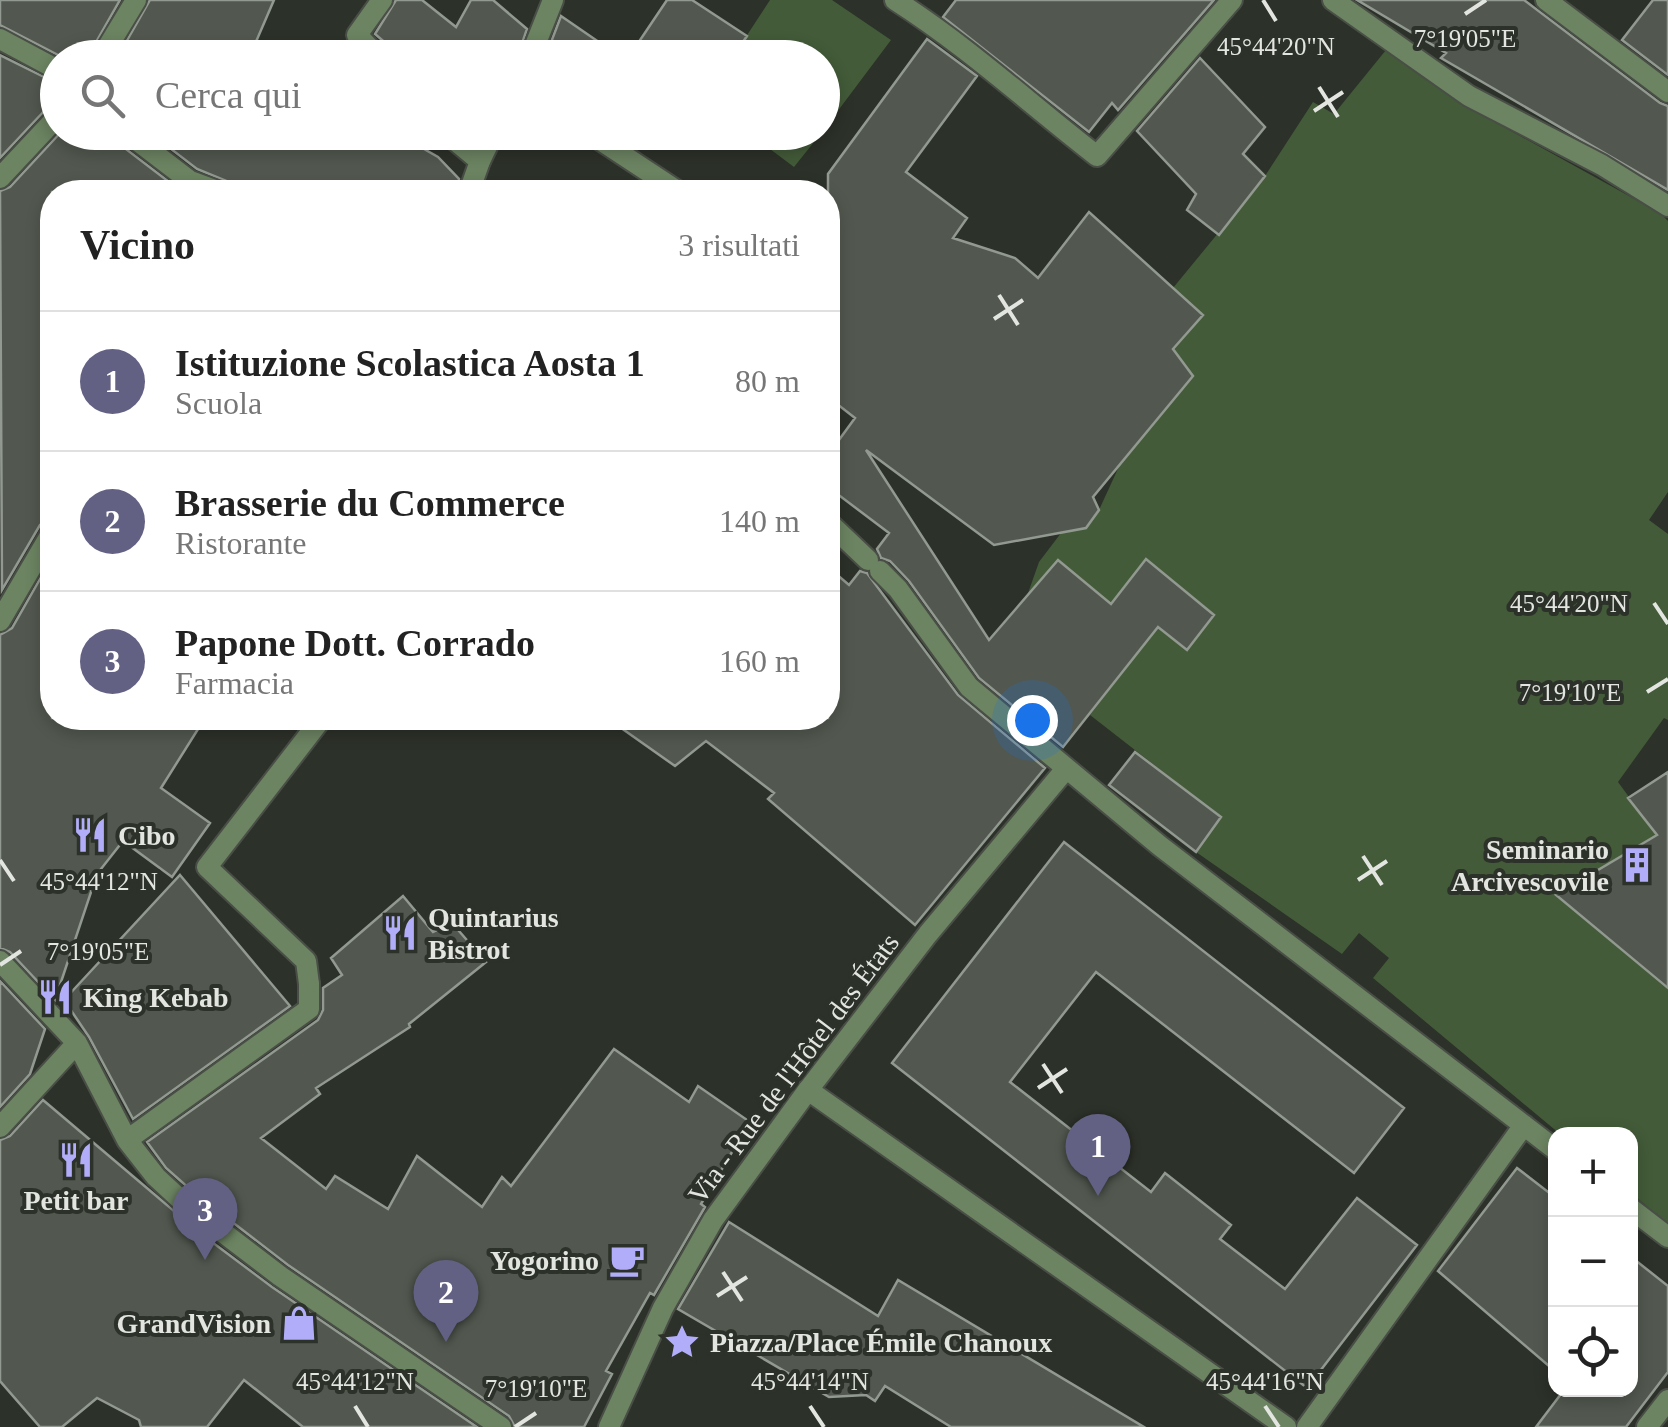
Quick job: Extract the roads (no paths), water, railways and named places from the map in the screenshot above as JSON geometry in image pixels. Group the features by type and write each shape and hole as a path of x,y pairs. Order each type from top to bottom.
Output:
{"street":[{"path":"112,40 136,0"},
{"path":"362,40 357,35 382,0"},
{"path":"537,40 552,0"},
{"path":"895,0 967,49 1097,156 1232,0"},
{"path":"1344,3 1469,96 1602,165 1668,206"},
{"path":"1555,3 1668,92"},
{"path":"0,38 40,60"},
{"path":"0,178 40,135"},
{"path":"146,150 180,180"},
{"path":"467,150 480,161"},
{"path":"473,180 485,150"},
{"path":"615,150 661,180"},
{"path":"840,533 898,589 969,688 1160,846 1548,1144"},
{"path":"0,621 40,553"},
{"path":"127,1140 310,1009 306,961 207,867 313,730"},
{"name":"Via - Rue de l'Hôtel des États","path":"610,1427 662,1308 713,1220 928,934 1065,770"},
{"path":"0,961 77,1043 127,1140 183,1202 312,1298 502,1427"},
{"path":"0,1127 77,1043"},
{"path":"808,1090 1286,1427"},
{"path":"1308,1427 1524,1125"},
{"path":"1638,1214 1668,1237"},
{"path":"1647,1427 1668,1400"}],"place":[{"name":"Cibo","path":"90,835"},
{"name":"Seminario Arcivescovile","path":"1637,865"},
{"name":"Quintarius Bistrot","path":"400,933"},
{"name":"King Kebab","path":"55,997"},
{"name":"Petit bar","path":"76,1160"},
{"name":"Istituzione Scolastica Aosta 1","path":"1098,1196"},
{"name":"Papone Dott. Corrado","path":"205,1260"},
{"name":"Yogorino","path":"627,1260"},
{"name":"GrandVision","path":"299,1323"},
{"name":"Brasserie du Commerce","path":"446,1342"},
{"name":"Piazza/Place Émile Chanoux","path":"682,1342"}]}
